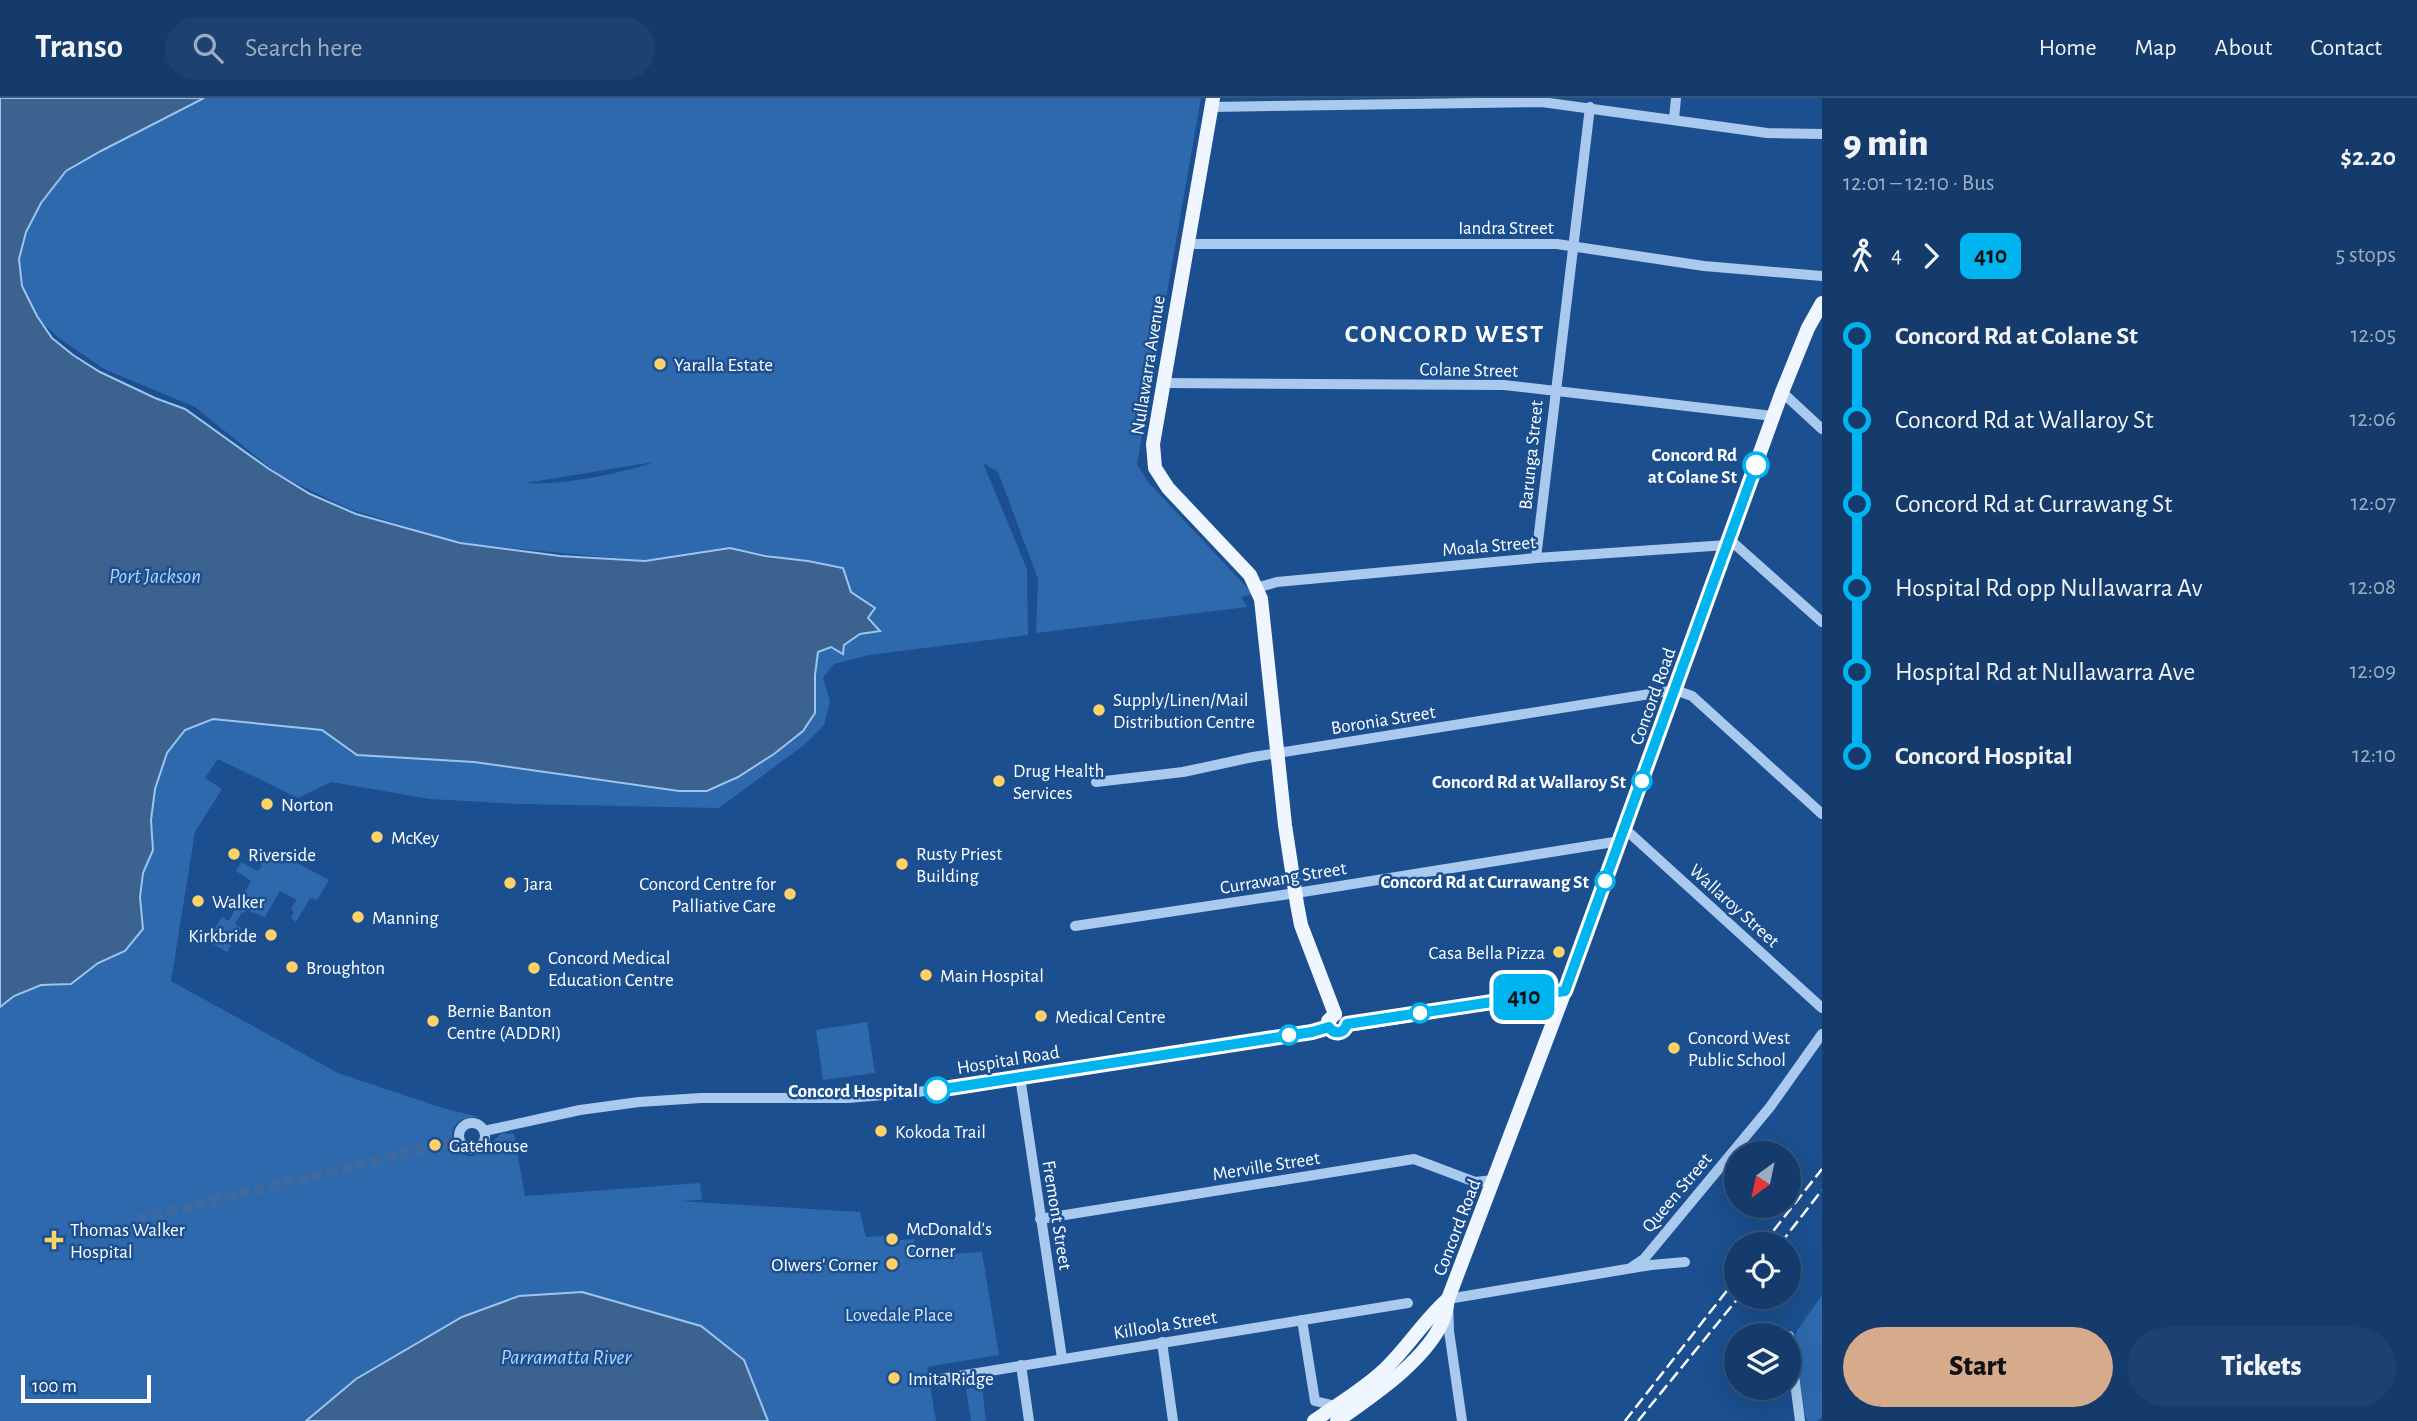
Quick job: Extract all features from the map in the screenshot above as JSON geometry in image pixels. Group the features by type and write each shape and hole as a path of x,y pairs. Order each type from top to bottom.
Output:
{"main road":[{"name":"Nullawarra Avenue","path":"1213,102 1152,452 1157,474 1250,575 1256,588 1264,616 1278,754 1301,925 1332,1020"},
{"name":"Concord Road","path":"1315,1421 1336,1413 1386,1386 1426,1345 1444,1320 1448,1299 1565,991 1773,416 1808,328 1822,303"},
{"path":"1332,1020 1344,1016 1347,1024 1565,991"},
{"name":"Concord Road","path":"1336,1413 1384,1370 1414,1338 1434,1311 1448,1299"}],"street":[{"path":"1674,120 1676,98"},
{"path":"1213,102 1542,102 1767,133 1822,134"},
{"name":"Barunga Street","path":"1536,558 1590,107"},
{"name":"Iandra Street","path":"1187,244 1556,244 1704,267 1822,276"},
{"name":"Colane Street","path":"1163,383 1504,385 1773,416"},
{"path":"1782,392 1822,429"},
{"path":"1728,542 1822,622"},
{"name":"Moala Street","path":"1256,588 1273,583 1728,542"},
{"path":"1675,690 1692,696 1822,814"},
{"name":"Boronia Street","path":"1096,782 1183,772 1278,754 1675,690"},
{"name":"Currawang Street","path":"1075,926 1296,893 1622,835"},
{"name":"Wallaroy Street","path":"1622,835 1822,1008"},
{"name":"Hospital Road","path":"484,1131 580,1110 639,1102 701,1098 822,1099 880,1096 1312,1032 1332,1020"},
{"name":"Queen Street","path":"1630,1269 1644,1259 1770,1107 1822,1034"},
{"name":"Fremont Street","path":"1020,1077 1062,1358"},
{"name":"Merville Street","path":"1040,1219 1414,1159 1475,1182 1494,1180"},
{"path":"1462,1421 1449,1331 1448,1299 1685,1262"},
{"name":"Killoola Street","path":"928,1381 1408,1303"},
{"path":"1302,1320 1315,1401 1336,1413"},
{"path":"1162,1342 1173,1421"},
{"path":"1426,1345 1443,1345 1453,1353"},
{"path":"1021,1365 1029,1421"},
{"path":"1797,1400 1800,1421"}],"green space":[{"name":"Lovedale Place","path":"148,98 1201,98 1137,464 1148,482 1253,594 1241,597 1247,607 1036,633 1038,579 998,472 983,463 1027,569 1028,635 869,655 834,664 823,678 830,701 824,725 804,745 719,808 520,804 430,799 331,782 298,798 218,759 205,778 222,789 195,832 171,981 338,1073 446,1109 479,1117 466,1118 457,1123 453,1130 455,1146 467,1156 484,1151 502,1133 514,1134 525,1196 700,1183 702,1200 679,1201 860,1212 866,1237 896,1235 899,1240 914,1239 916,1256 982,1252 999,1355 927,1367 936,1421 768,1421 744,1360 582,1292 519,1296 462,1317 356,1379 306,1421 0,1421 0,996 163,737 215,711 815,688 818,652 834,642 879,631 849,592 842,568 730,548 645,561 460,543 349,509 279,475 195,407 104,369 60,339 23,305 2,262 14,199","holes":["654,462 572,481 526,483"]},
{"path":"259,847 285,863 288,858 329,880 317,900 310,898 296,922 291,918 294,912 291,909 297,900 280,891 265,917 247,910 242,912 235,924 241,928 227,952 207,941 222,917 229,921 251,881 236,871 241,862 258,871 262,865 257,861 259,856 256,853"},
{"path":"867,1022 875,1073 823,1080 816,1030"},
{"path":"1822,1295 1822,1417 1817,1421 1808,1421 1805,1416 1801,1388 1801,1325"},
{"path":"982,1386 986,1421 971,1421 966,1389"}],"water":[{"name":"Port Jackson","path":"0,98 204,98 66,171 41,203 26,232 19,259 22,286 37,316 52,338 100,372 185,409 269,469 310,494 356,514 460,543 560,556 645,561 730,548 843,568 851,592 875,608 868,618 880,631 860,634 844,645 843,654 831,647 818,652 815,713 803,731 738,777 707,791 679,791 474,762 357,755 322,730 213,719 185,730 167,753 155,789 151,820 153,850 143,873 140,897 143,929 125,951 98,963 71,984 41,985 14,996 0,1007"},
{"name":"Parramatta River","path":"582,1292 701,1326 744,1360 768,1421 306,1421 356,1379 462,1317 519,1296"}],"tunnel":[{"path":"138,1219 460,1140"}],"railway":[{"path":"1772,1232 1822,1169"},
{"path":"1789,1232 1822,1190"},
{"path":"1625,1421 1724,1294"},
{"path":"1638,1421 1729,1309"}],"bus line":[{"name":"410","path":"937,1090 1312,1032 1329,1027 1333,1032 1339,1033 1345,1030 1347,1024 1565,991 1756,465"}],"place":[{"name":"Yaralla Estate","path":"660,364"},
{"name":"Concord Rd at Colane St","path":"1756,465"},
{"name":"Supply/Linen/Mail Distribution Centre","path":"1099,710"},
{"name":"Drug Health Services","path":"999,781"},
{"name":"Concord Rd at Wallaroy St","path":"1642,781"},
{"name":"Norton","path":"267,804"},
{"name":"McKey","path":"377,837"},
{"name":"Riverside","path":"234,854"},
{"name":"Rusty Priest Building","path":"902,864"},
{"name":"Concord Rd at Currawang St","path":"1605,881"},
{"name":"Jara","path":"510,883"},
{"name":"Concord Centre for Palliative Care","path":"790,894"},
{"name":"Walker","path":"198,901"},
{"name":"Manning","path":"358,917"},
{"name":"Kirkbride","path":"271,935"},
{"name":"Casa Bella Pizza","path":"1559,952"},
{"name":"Broughton","path":"292,967"},
{"name":"Concord Medical Education Centre","path":"534,968"},
{"name":"Main Hospital","path":"926,975"},
{"name":"Medical Centre","path":"1041,1016"},
{"name":"Bernie Banton Centre (ADDRI)","path":"433,1021"},
{"name":"Concord West Public School","path":"1674,1048"},
{"name":"Concord Hospital","path":"937,1090"},
{"name":"Kokoda Trail","path":"881,1131"},
{"name":"Gatehouse","path":"435,1145"},
{"name":"McDonald's Corner","path":"892,1239"},
{"name":"Thomas Walker Hospital","path":"54,1240"},
{"name":"OIwers' Corner","path":"892,1264"},
{"name":"Imita Ridge","path":"894,1378"}],"district":[{"name":"CONCORD WEST","path":"1445,333"}]}
